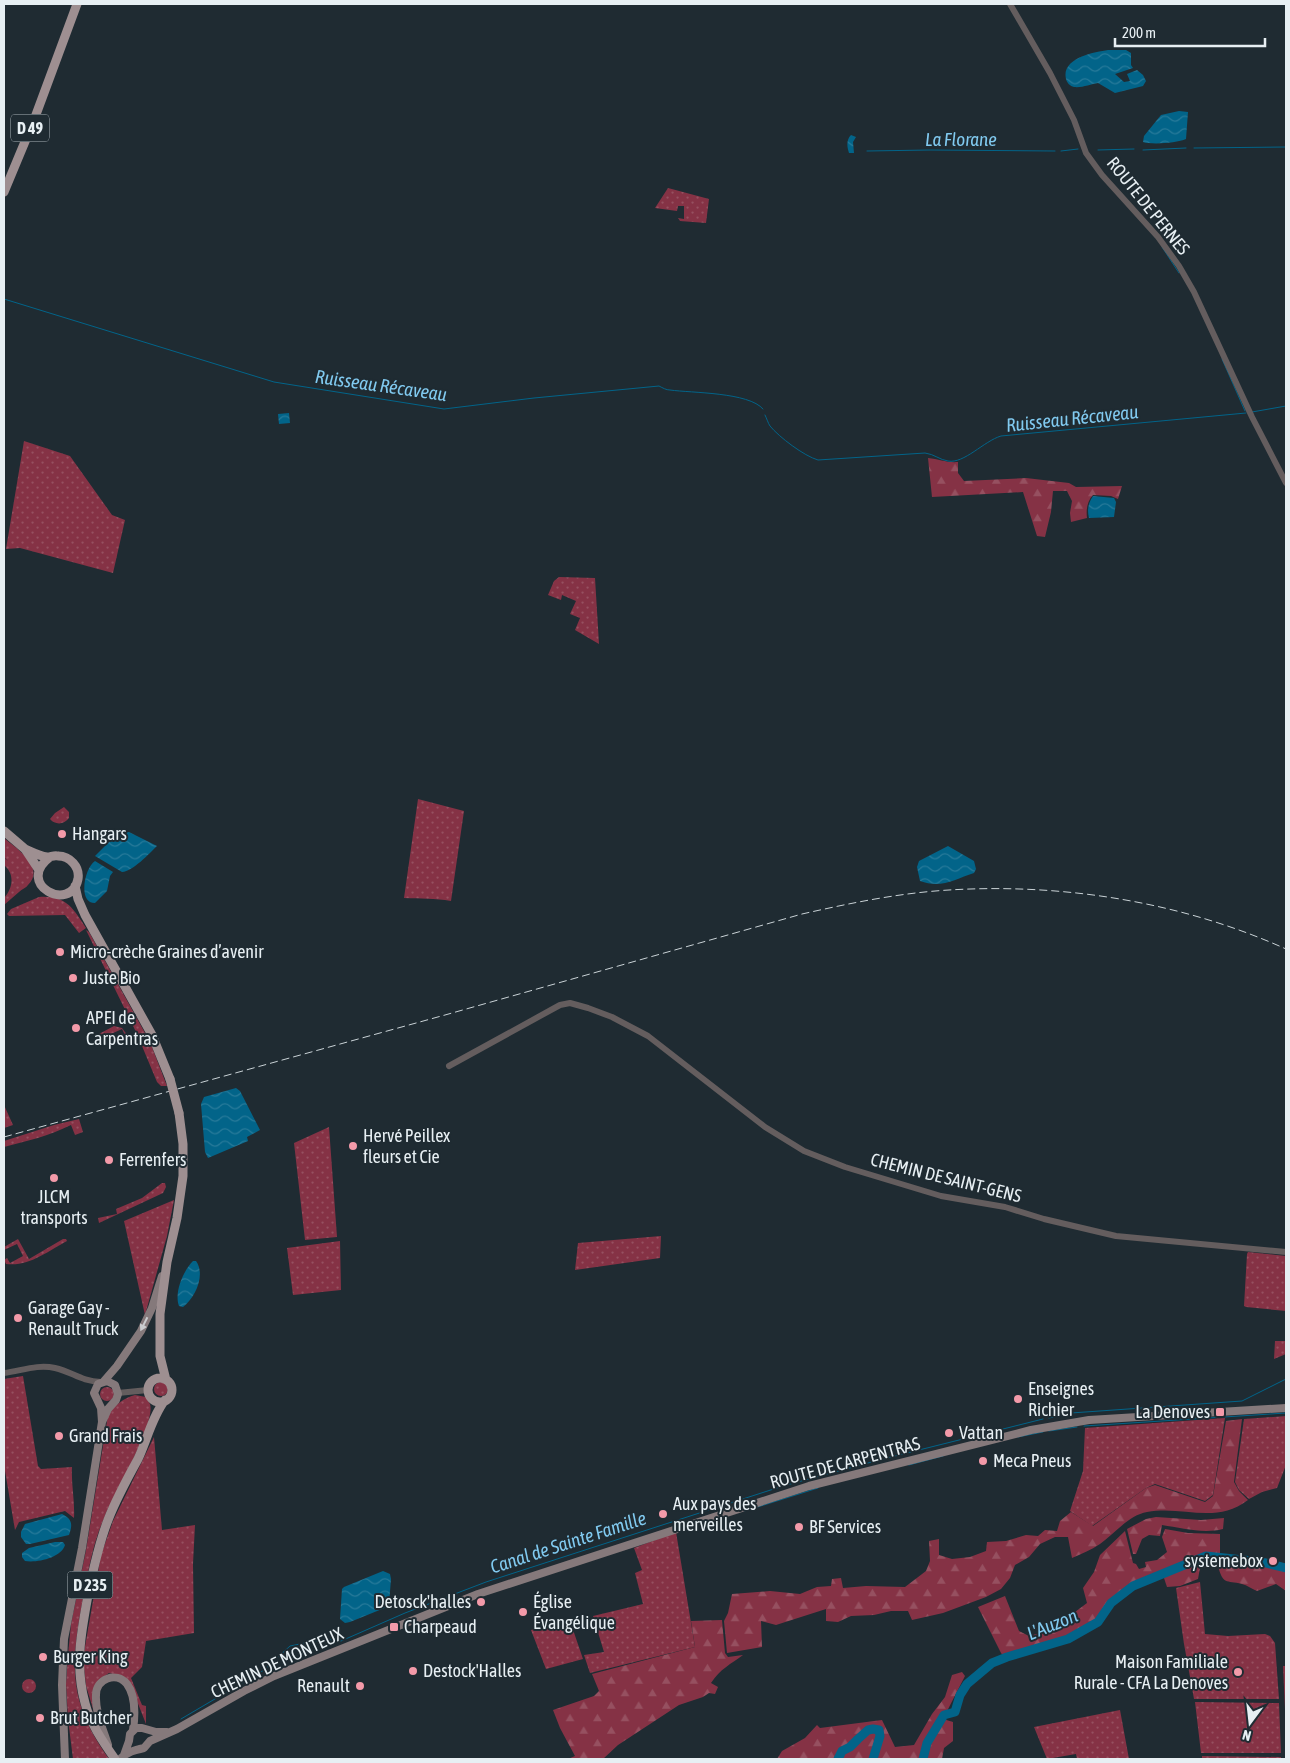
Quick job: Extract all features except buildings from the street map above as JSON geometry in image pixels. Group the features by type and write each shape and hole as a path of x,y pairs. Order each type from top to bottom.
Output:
{"main road":[{"name":"D 49","path":"4,192 34,120 77,4"},
{"path":"4,831 25,849 39,870 40,882 43,888 52,894 61,895 71,900 85,915"},
{"path":"25,849 42,856 64,856 73,862 78,872 75,886 85,915 148,1028 170,1079 179,1113 183,1144 183,1176 180,1203 167,1262 160,1306 160,1356 166,1380"},
{"path":"39,870 43,862 50,857"},
{"path":"61,895 75,886"},
{"path":"102,1422 94,1393 96,1387 117,1366 144,1326 167,1262"},
{"path":"154,1380 160,1356"},
{"path":"160,1378 166,1380 171,1385 172,1392 165,1400 158,1401 150,1394 150,1383 160,1378"},
{"path":"65,1759 62,1685 64,1639 83,1540 102,1422 111,1404 117,1398 118,1393 117,1387 113,1383 102,1382"},
{"name":"D 235","path":"150,1394 152,1424"},
{"name":"D 235","path":"118,1756 92,1722 85,1704 80,1673 80,1640 95,1562 103,1532 111,1511 165,1400"},
{"path":"98,1402 104,1405 111,1404"},
{"name":"ROUTE DE CARPENTRAS","path":"399,1625 526,1577 809,1486 1031,1430 1089,1420 1286,1408"},
{"name":"CHEMIN DE MONTEUX","path":"150,1741 177,1729 251,1687 399,1625"},
{"path":"114,1677 122,1680 128,1687 135,1710 150,1736 150,1741 144,1748 137,1748 118,1756 96,1704 98,1685 108,1678 114,1677"},
{"path":"135,1710 133,1730 129,1736 132,1746 137,1748"},
{"path":"133,1730 145,1729 169,1732"},
{"path":"118,1756 130,1741"},
{"path":"66,1747 69,1759"}],"street":[{"name":"ROUTE DE PERNES","path":"1010,4 1050,73 1074,120 1086,153 1102,175 1158,237 1194,292 1250,413 1286,483"},
{"name":"CHEMIN DE SAINT-GENS","path":"449,1066 560,1005 565,1003 575,1004 612,1018 648,1036 765,1127 804,1151 845,1167 941,1196 1005,1207 1044,1219 1116,1236 1286,1252"},
{"path":"4,1373 43,1366 57,1368 82,1380 102,1382"},
{"path":"82,1380 94,1393"},
{"path":"118,1393 150,1394"}],"green space":[{"path":"668,188 709,199 706,223 680,221 678,218 684,219 684,206 678,206 677,211 655,208"},
{"path":"24,441 70,456 112,515 125,520 113,573 20,548 6,549"},
{"path":"928,458 958,462 958,473 964,481 1026,478 1069,483 1076,487 1122,486 1118,499 1111,496 1093,495 1087,506 1087,518 1071,522 1072,501 1067,491 1053,491 1051,512 1045,537 1037,536 1023,492 932,497"},
{"path":"559,577 595,578 599,644 575,630 580,618 570,614 576,601 562,595 561,600 548,595 554,581"},
{"path":"418,799 464,811 451,901 404,898"},
{"path":"64,807 69,812 69,818 65,822 54,822 50,819 55,813"},
{"path":"4,838 27,858 34,871 33,878 27,886 4,905 4,898 12,881 8,869 4,865 4,858 8,861 4,857"},
{"path":"39,897 56,898 68,904 86,928 79,933 65,915 9,916 7,914 11,909"},
{"path":"86,930 89,932 150,1042 167,1086 161,1086 157,1082 137,1034"},
{"path":"114,1026 122,1028 128,1036 126,1037 122,1029 100,1039 97,1035"},
{"path":"4,1105 13,1125 4,1128"},
{"path":"79,1119 83,1132 75,1135 71,1125 46,1135 4,1147 4,1141"},
{"path":"329,1127 337,1237 305,1240 294,1143"},
{"path":"162,1183 165,1183 166,1187 163,1193 99,1223 98,1218 117,1214 116,1209 142,1198"},
{"path":"174,1200 167,1236 145,1315 124,1221"},
{"path":"661,1236 660,1258 575,1270 578,1243"},
{"path":"18,1239 29,1259 63,1239 67,1241 30,1261 6,1264 4,1260 7,1258 10,1263 23,1256 17,1244 4,1250 4,1247"},
{"path":"340,1241 341,1290 293,1295 287,1248"},
{"path":"1248,1252 1286,1256 1286,1311 1244,1306"},
{"path":"1275,1341 1286,1341 1286,1354 1274,1359"},
{"path":"23,1376 38,1466 41,1469 72,1467 74,1518 65,1511 19,1522 15,1530 4,1465 4,1379"},
{"path":"161,1382 166,1384 168,1389 166,1394 161,1396 156,1394 154,1389 156,1384"},
{"path":"107,1387 112,1389 114,1394 112,1399 107,1401 102,1399 100,1394 102,1389"},
{"path":"135,1395 146,1397 150,1404 147,1427 101,1525 88,1573 76,1640 75,1679 79,1698 85,1717 109,1759 73,1759 66,1684 71,1624 86,1550 108,1415 120,1402"},
{"path":"1286,1416 1286,1465 1277,1488 1262,1492 1249,1499 1239,1490 1235,1482 1244,1419"},
{"path":"1225,1418 1213,1495 1205,1501 1155,1484 1146,1488 1092,1526 1070,1511 1083,1471 1085,1428"},
{"path":"1242,1419 1234,1482 1239,1491 1248,1500 1236,1507 1211,1513 1160,1510 1140,1514 1128,1521 1100,1544 1072,1558 1068,1537 1055,1537 1040,1544 1029,1557 1015,1565 1010,1578 1001,1589 986,1597 943,1613 912,1620 908,1611 891,1611 874,1615 851,1616 838,1622 826,1621 826,1609 776,1625 761,1621 762,1647 727,1653 724,1621 728,1613 732,1594 770,1591 800,1594 817,1587 831,1586 832,1579 841,1578 843,1588 866,1586 905,1587 926,1571 930,1561 929,1541 939,1539 939,1555 952,1559 970,1557 986,1551 987,1542 1006,1541 1026,1535 1038,1536 1045,1530 1057,1531 1060,1521 1071,1512 1093,1526 1146,1488 1155,1485 1205,1502 1213,1496 1226,1421"},
{"path":"154,1437 162,1530 195,1525 193,1564 194,1633 146,1641 142,1667 131,1678 142,1705 146,1706 146,1724 135,1696 124,1677 109,1673 99,1681 95,1688 93,1695 94,1712 86,1686 83,1658 101,1555 113,1521"},
{"path":"1156,1517 1201,1520 1224,1518 1223,1529 1200,1531 1162,1525 1160,1536 1149,1535 1142,1539 1136,1554 1133,1554 1127,1529 1146,1519"},
{"path":"1165,1529 1188,1533 1220,1534 1220,1555 1259,1560 1286,1567 1286,1591 1276,1584 1257,1591 1244,1585 1226,1581 1218,1566 1200,1568 1198,1579 1180,1586 1167,1587 1162,1572 1131,1584 1109,1601 1097,1620 1067,1636 1004,1657 978,1607 1005,1596 1019,1631 1029,1636 1051,1630 1087,1603 1083,1588 1094,1572 1100,1555 1125,1531 1133,1563 1139,1569 1146,1567 1145,1562 1157,1560 1167,1552 1162,1537"},
{"path":"676,1532 695,1647 590,1673 584,1655 604,1652 593,1616 643,1604 635,1573 642,1570 634,1548"},
{"path":"1200,1582 1205,1634 1228,1636 1265,1634 1270,1636 1275,1643 1279,1699 1194,1699 1176,1588"},
{"path":"569,1618 583,1659 546,1669 531,1630"},
{"path":"722,1620 725,1653 728,1657 743,1655 714,1678 711,1683 718,1687 715,1694 709,1693 679,1705 618,1745 603,1759 568,1759 575,1756 553,1710 594,1696 599,1691 592,1674 695,1647 691,1621"},
{"path":"1283,1666 1286,1666 1286,1731"},
{"path":"962,1672 965,1676 943,1719 953,1722 953,1741 944,1748 942,1759 777,1759 782,1751 805,1738 817,1725 820,1728 882,1720 895,1747 914,1745 932,1714 945,1697 952,1675"},
{"path":"26,1679 32,1679 36,1686 32,1693 26,1693 22,1689 22,1683"},
{"path":"1195,1702 1279,1703 1281,1753 1201,1753"},
{"path":"1120,1710 1129,1759 1077,1759 1076,1754 1047,1759 1034,1727"},
{"path":"1202,1756 1281,1757 1281,1759 1202,1759"}],"water":[{"path":"1126,50 1131,53 1131,65 1133,68 1115,74 1124,82 1130,81 1127,74 1137,70 1146,81 1143,86 1115,93 1098,83 1073,87 1068,83 1066,72 1068,66 1073,61 1095,52"},
{"path":"1179,111 1188,112 1186,139 1164,143 1143,142 1144,136 1161,115"},
{"path":"851,135 856,137 853,142 854,153 849,153 848,148 848,141"},
{"path":"289,413 290,423 279,424 278,414"},
{"path":"1093,496 1114,498 1116,502 1114,517 1089,518 1088,507"},
{"path":"129,832 157,846 136,865 122,872 95,856 117,834"},
{"path":"948,846 974,861 976,869 974,873 941,884 920,881 917,867 919,861"},
{"path":"95,861 113,872 110,876 107,891 95,903 89,901 86,897 84,884 88,870"},
{"path":"236,1088 240,1091 260,1130 247,1137 248,1141 208,1158 205,1152 201,1104 204,1097"},
{"path":"193,1261 196,1261 199,1267 198,1286 192,1298 183,1307 179,1306 180,1282"},
{"path":"62,1514 71,1522 69,1535 30,1544 26,1544 21,1537 25,1524"},
{"path":"63,1542 65,1545 63,1550 48,1559 25,1561 22,1557 22,1553 29,1548"},
{"path":"383,1571 390,1574 391,1579 389,1604 387,1607 350,1622 345,1623 340,1619 342,1589"}],"waterway":[{"name":"La Florane","path":"1194,148 1286,147"},
{"path":"1143,150 1186,148"},
{"name":"La Florane","path":"1061,151 1078,149"},
{"path":"1098,150 1134,149"},
{"name":"La Florane","path":"867,151 1055,151"},
{"path":"1162,247 1179,273"},
{"name":"Ruisseau Récaveau","path":"4,299 274,382 444,409 659,386 669,390 733,396 756,403 763,409"},
{"path":"1222,359 1245,411"},
{"name":"Ruisseau Récaveau","path":"1252,412 1286,406"},
{"name":"Ruisseau Récaveau","path":"765,415 770,426 779,435 792,446 818,460 925,453 948,461 954,461 967,456 1001,436 1246,413"},
{"name":"Canal de Sainte Famille","path":"1049,1418 1071,1413 1242,1401 1286,1379"},
{"path":"1084,1426 1286,1413"},
{"name":"Canal de Sainte Famille","path":"181,1719 264,1670 290,1646 325,1639 341,1641 405,1613 486,1582 783,1486 1043,1419"},
{"path":"1049,1431 1077,1427"},
{"path":"1018,1437 1043,1432"},
{"path":"909,1465 943,1456"},
{"path":"745,1511 818,1488"},
{"name":"L'Auzon","path":"923,1759 927,1743 944,1715 955,1712 960,1695 967,1684 992,1663 1068,1639 1098,1622 1111,1603 1133,1586 1206,1556 1262,1562 1286,1568"},
{"name":"L'Auzon","path":"838,1759 842,1751 850,1747 868,1730 873,1729 879,1730 880,1736 873,1759"}],"railway":[{"path":"4,1137 802,914 893,896 930,891 992,889 1078,893 1121,899 1206,919 1286,949"}],"place":[{"name":"Hangars","path":"62,834"},
{"name":"Micro-crèche Graines d’avenir","path":"60,952"},
{"name":"Juste Bio","path":"73,978"},
{"name":"APEI de Carpentras","path":"76,1028"},
{"name":"Hervé Peillex fleurs et Cie","path":"353,1146"},
{"name":"Ferrenfers","path":"109,1160"},
{"name":"JLCM transports","path":"54,1178"},
{"name":"Garage Gay - Renault Truck","path":"18,1318"},
{"name":"Enseignes Richier","path":"1018,1399"},
{"name":"La Denoves","path":"1220,1412"},
{"name":"Vattan","path":"949,1433"},
{"name":"Grand Frais","path":"59,1436"},
{"name":"Meca Pneus","path":"983,1461"},
{"name":"Aux pays des merveilles","path":"663,1514"},
{"name":"BF Services","path":"799,1527"},
{"name":"systemebox","path":"1273,1561"},
{"name":"Detosck'halles","path":"481,1602"},
{"name":"Église Évangélique","path":"523,1612"},
{"name":"Charpeaud","path":"394,1627"},
{"name":"Burger King","path":"43,1657"},
{"name":"Destock'Halles","path":"413,1671"},
{"name":"Maison Familiale Rurale - CFA La Denoves","path":"1238,1672"},
{"name":"Renault","path":"360,1686"},
{"name":"Brut Butcher","path":"40,1718"}]}
